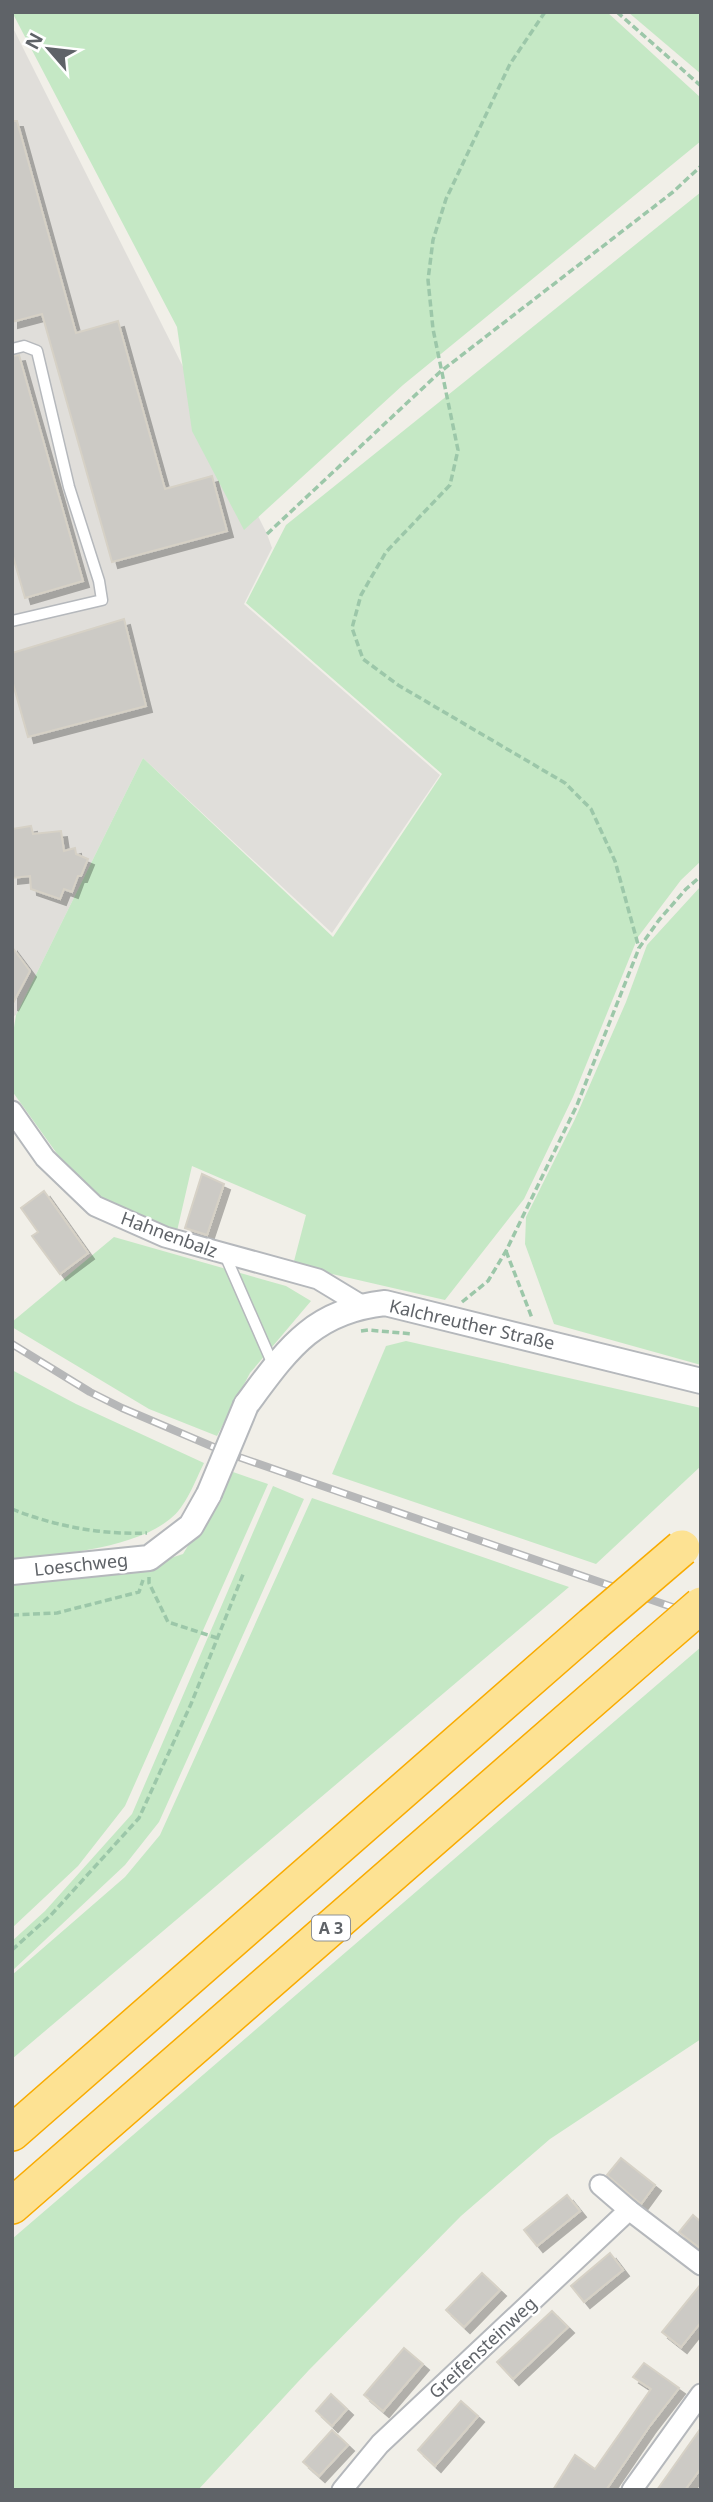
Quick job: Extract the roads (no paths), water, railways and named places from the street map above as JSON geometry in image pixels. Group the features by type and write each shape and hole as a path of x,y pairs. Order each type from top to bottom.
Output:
{"highway":[{"path":"12,2133 592,1625 692,1541"},
{"name":"A 3","path":"12,2206 701,1605"}],"street":[{"name":"Hahnenbalz","path":"12,1111 45,1158 95,1206 165,1237 318,1279 361,1305"},
{"name":"Kalchreuther Straße","path":"149,1558 191,1526 209,1494 246,1405 294,1343 324,1320 361,1305 386,1303 701,1381"},
{"name":"Loeschweg","path":"12,1572 149,1558"},
{"path":"600,2185 701,2265"},
{"name":"Greifensteinweg","path":"342,2490 380,2444 629,2210"},
{"path":"632,2490 701,2395"}],"lane":[{"path":"12,349 24,346 37,351 69,487 99,581 102,600 12,621"},
{"path":"225,1255 274,1367"}],"railway":[{"path":"12,1344 90,1392 230,1454 701,1617"}]}
